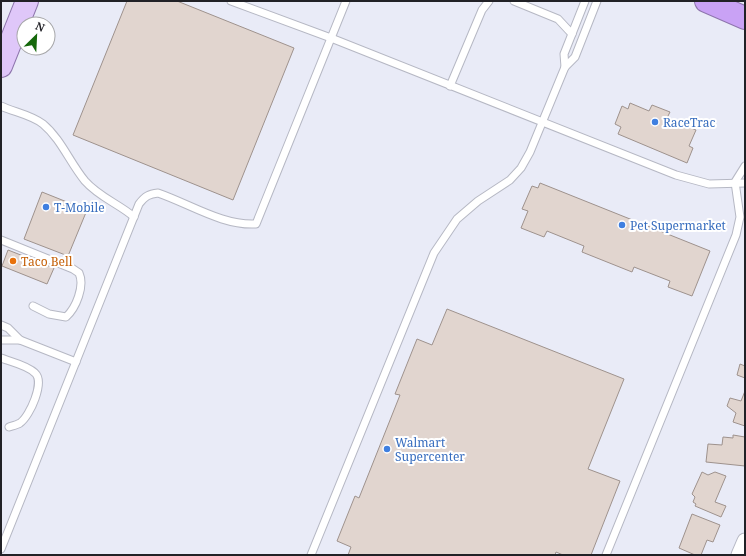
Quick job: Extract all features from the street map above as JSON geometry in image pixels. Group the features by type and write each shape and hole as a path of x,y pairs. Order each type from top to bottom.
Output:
{"highway":[{"path":"706,1 745,18"}],"main road":[{"path":"1,66 27,1"}],"street":[{"path":"739,555 745,541"}],"lane":[{"path":"231,1 331,38 695,181 709,184 735,182 745,183"},
{"path":"1,549 134,217 144,197 150,194 158,193 227,221 241,225 256,224 346,1"},
{"path":"450,86 482,10 489,1"},
{"path":"514,1 558,19 572,34"},
{"path":"565,67 564,54 585,1"},
{"path":"311,555 434,253 457,219 478,201 510,180 528,158 565,67 575,57 597,1"},
{"path":"1,106 43,124 86,181 110,202 124,208 134,217"},
{"path":"606,555 736,235 740,216 735,182 745,166"},
{"path":"1,240 73,269 79,273 82,285 74,307 66,317 49,314 33,306"},
{"path":"1,325 8,328 20,340"},
{"path":"1,340 20,340 76,362"},
{"path":"1,358 29,369 36,373 40,379 39,387 28,415 20,423 9,427"}],"building":[{"path":"127,1 177,1 294,48 233,200 73,135"},
{"path":"630,103 649,111 652,105 670,112 667,118 696,130 689,146 693,148 687,163 618,134 621,127 615,124 622,106 628,109"},
{"path":"540,183 710,251 692,296 668,287 670,281 634,267 632,272 582,252 584,246 547,231 544,237 521,228 528,211 522,209 532,186 538,188"},
{"path":"42,192 87,210 68,256 24,239"},
{"path":"8,250 54,268 47,284 2,266"},
{"path":"447,309 624,379 588,469 620,481 591,555 563,555 556,552 555,555 348,555 351,547 337,541 355,496 359,498 400,395 395,394 417,339 432,345"},
{"path":"740,364 745,366 745,378 737,375"},
{"path":"745,391 745,426 733,422 736,413 727,406 730,398 741,401"},
{"path":"733,435 745,437 745,466 706,462 708,444 722,445 723,437 733,438"},
{"path":"702,472 708,475 715,472 726,476 715,502 726,506 721,517 695,506 696,504 693,502 695,497 692,494"},
{"path":"692,514 720,525 713,542 707,540 701,555 695,555 679,548"}],"place":[{"name":"RaceTrac","path":"655,122"},
{"name":"T-Mobile","path":"46,207"},
{"name":"Pet Supermarket","path":"622,225"},
{"name":"Taco Bell","path":"13,261"},
{"name":"Walmart Supercenter","path":"387,449"}]}
